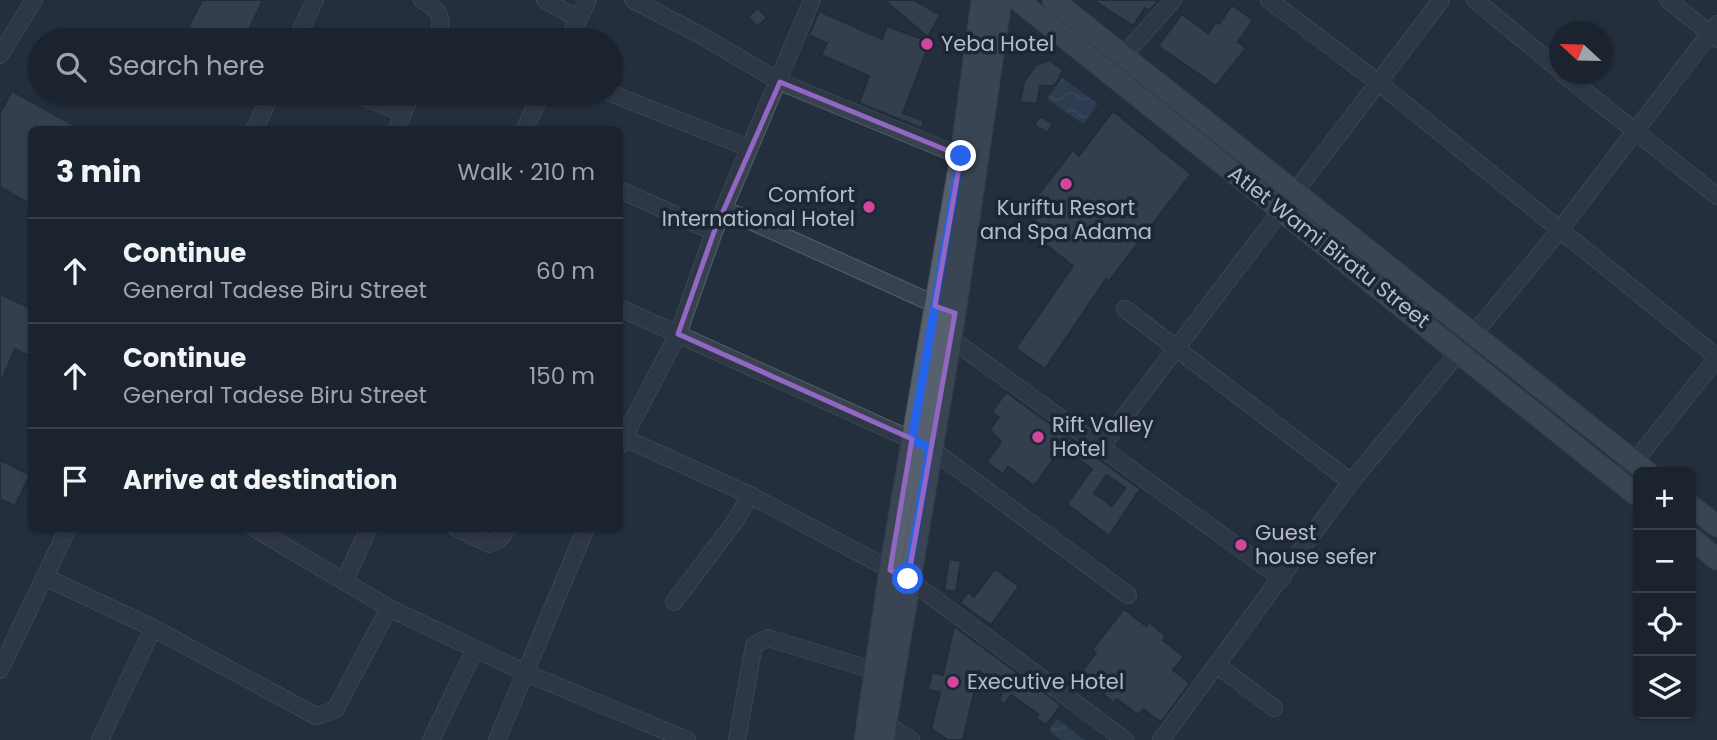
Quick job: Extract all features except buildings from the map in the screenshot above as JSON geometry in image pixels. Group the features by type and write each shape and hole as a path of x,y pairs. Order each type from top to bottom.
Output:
{"main road":[{"path":"921,444 950,338 945,309 961,156 982,0"},
{"path":"865,740 876,671 899,574 1001,0"},
{"name":"Atlet Wami Biratu Street","path":"1018,0 1282,210 1641,467"},
{"name":"Atlet Wami Biratu Street","path":"1053,0 1296,193 1633,492"},
{"path":"1696,510 1717,526"},
{"path":"1696,542 1717,559"},
{"path":"885,732 899,574"}],"street":[{"path":"0,55 34,0"},
{"path":"302,28 315,0"},
{"path":"422,0 435,7 441,16 441,28"},
{"path":"545,0 578,19"},
{"path":"574,28 587,0"},
{"path":"633,0 702,36 780,82 961,156"},
{"path":"623,436 678,334 714,232 780,82 812,0"},
{"path":"1124,55 1173,0"},
{"path":"1269,0 1379,83 1717,357 1641,467"},
{"path":"1102,446 1441,0"},
{"path":"1475,0 1549,62"},
{"path":"1161,740 1351,482 1559,231 1715,32 1668,0"},
{"path":"1576,84 1717,196"},
{"path":"623,98 749,148"},
{"path":"256,126 266,105"},
{"path":"383,105 403,113"},
{"path":"398,126 407,105"},
{"path":"526,126 536,105"},
{"path":"623,192 714,232"},
{"path":"724,209 945,309"},
{"path":"1125,309 1351,482"},
{"path":"623,310 921,444 1128,595"},
{"path":"950,338 1282,579"},
{"path":"623,441 750,495 899,574 1125,740"},
{"path":"1619,481 1633,472"},
{"path":"674,602 736,520 750,495"},
{"path":"0,670 66,532"},
{"path":"261,532 389,608 526,673 687,740"},
{"path":"344,582 367,532"},
{"path":"464,532 489,544 499,540 505,532"},
{"path":"497,740 584,532"},
{"path":"45,577 153,628 316,716 335,710 389,608"},
{"path":"100,740 153,628"},
{"path":"737,740 754,645 759,640 768,638 876,671"},
{"path":"431,740 475,649"},
{"path":"1217,665 1274,708"},
{"path":"885,732 911,740"}],"highlighted area":[{"path":"780,82 961,156 935,306 955,313 908,579 890,570 912,439 678,334 714,232"}],"water":[{"path":"1062,78 1098,104 1083,124 1047,99"},
{"path":"1057,719 1085,740 1061,740 1049,731"}],"place":[{"name":"Yeba Hotel","path":"927,44"},
{"name":"Kuriftu Resort and Spa Adama","path":"1066,184"},
{"name":"Comfort International Hotel","path":"869,207"},
{"name":"Rift Valley Hotel","path":"1038,437"},
{"name":"Guest house sefer","path":"1241,545"},
{"name":"Executive Hotel","path":"953,682"}],"route":[{"path":"908,579 930,449 912,439 961,156"}]}
